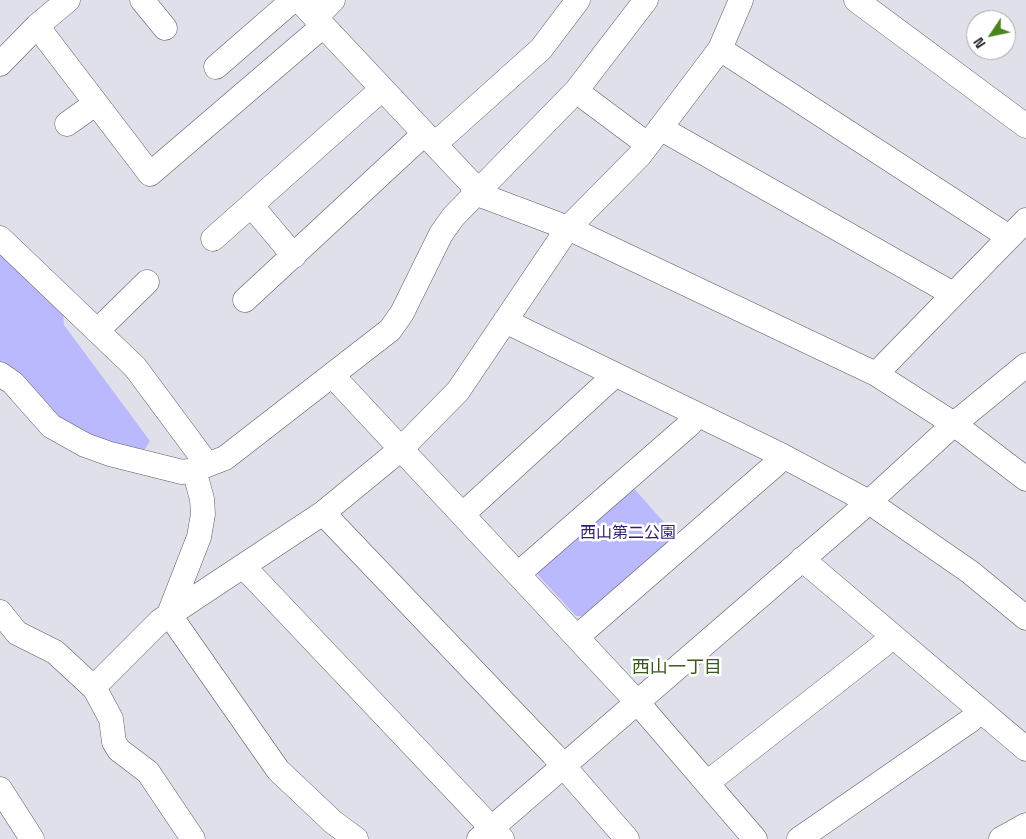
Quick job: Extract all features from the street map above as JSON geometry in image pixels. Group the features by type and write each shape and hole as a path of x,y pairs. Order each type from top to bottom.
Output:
{"street":[{"path":"0,64 37,26 68,0"},
{"path":"142,0 165,28"},
{"path":"216,67 293,0"},
{"path":"299,0 471,183 475,194 568,228 876,374 954,424 1026,478"},
{"path":"37,26 150,174 319,21 333,0"},
{"path":"245,300 429,139 541,49 578,0"},
{"path":"0,374 13,383 51,426 85,445 110,454 182,472 225,458 396,324 441,234 452,217 576,91 646,0"},
{"path":"94,689 169,614 244,567 323,513 402,449 458,391 568,228 654,136 720,49 741,0"},
{"path":"856,0 1026,126"},
{"path":"720,49 1009,236"},
{"path":"213,239 382,89"},
{"path":"576,91 654,136 953,294"},
{"path":"67,124 95,104"},
{"path":"251,205 294,256"},
{"path":"876,374 1026,220"},
{"path":"0,238 135,367 200,467 203,514 199,537 169,614"},
{"path":"97,331 147,282"},
{"path":"505,321 780,455 870,502 970,572 1026,618"},
{"path":"244,567 491,835 638,702 870,502 954,424 1026,366"},
{"path":"332,374 638,702 755,839"},
{"path":"463,514 615,375"},
{"path":"518,574 690,424 695,415"},
{"path":"577,637 776,464 780,455"},
{"path":"323,513 565,767 626,839"},
{"path":"802,560 1026,749"},
{"path":"0,612 17,633 55,652 94,689 111,719 114,742 119,750 148,772 193,839"},
{"path":"169,614 278,770 333,822 356,839"},
{"path":"707,783 883,645 891,636"},
{"path":"799,839 971,720 979,709"},
{"path":"0,789 32,839"},
{"path":"1001,839 1026,825"}],"green space":[{"path":"0,249 63,310 64,325 150,441 145,449 112,464 44,436 0,385"},
{"name":"西山第二公園","path":"630,484 677,537 585,616 576,616 538,575 537,570"}],"district":[{"name":"西山一丁目","path":"677,668"}]}
